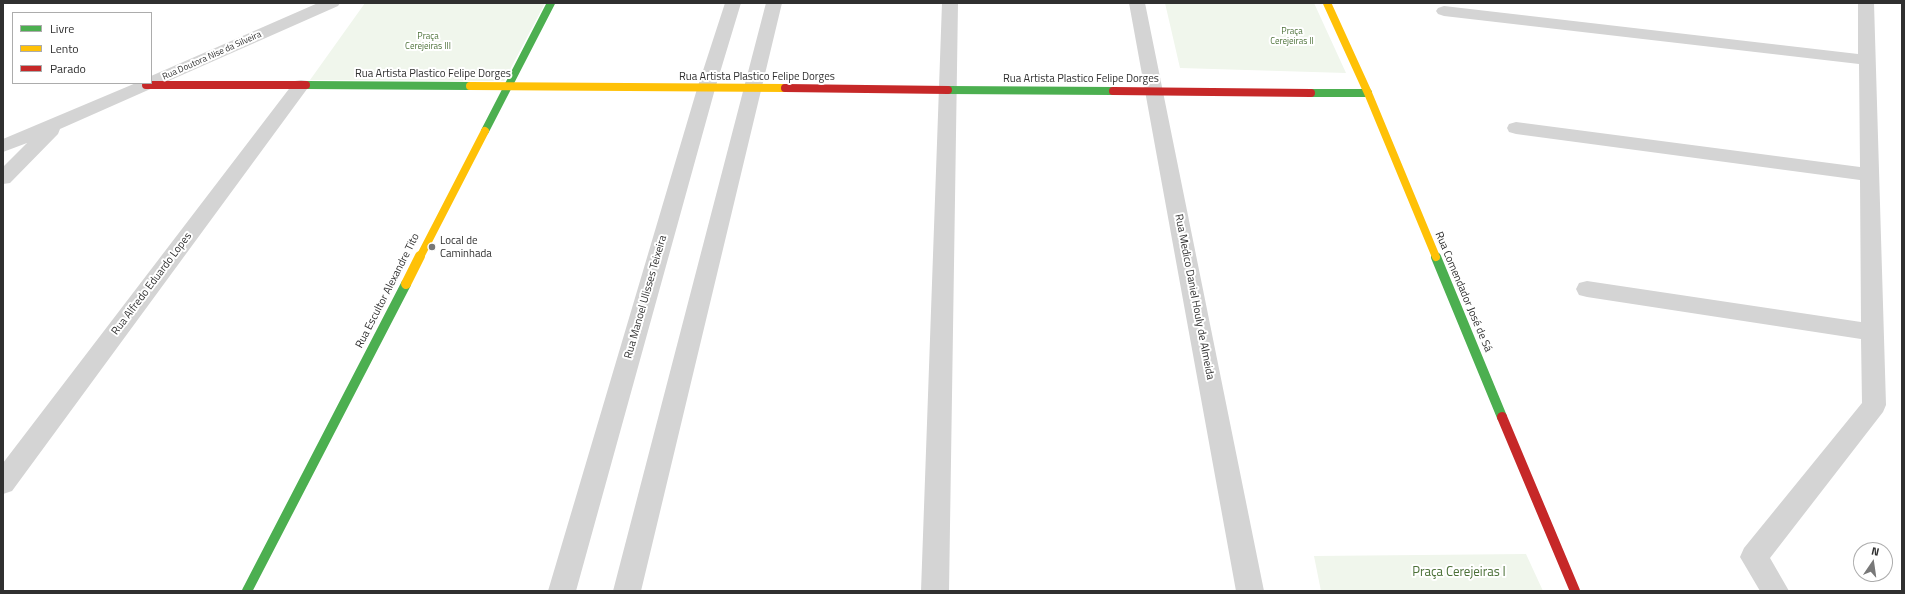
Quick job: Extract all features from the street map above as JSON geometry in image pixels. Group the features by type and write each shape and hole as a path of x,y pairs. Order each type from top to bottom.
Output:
{"street":[{"name":"Rua Doutora Nise da Silveira","path":"152,82 332,3"},
{"name":"Rua Escultor Alexandre Tito","path":"247,591 551,3"},
{"name":"Rua Manoel Ulisses Teixeira","path":"562,591 706,88 733,3"},
{"path":"627,591 754,88 774,3"},
{"path":"935,591 950,3"},
{"name":"Rua Medico Daniel Houly de Almeida","path":"1137,3 1250,591"},
{"name":"Rua Comendador José de Sá","path":"1327,3 1368,93 1575,591"},
{"path":"1775,591 1754,557 1874,405 1866,3"},
{"path":"1444,11 1867,60"},
{"name":"Rua Doutora Nise da Silveira","path":"3,146 146,85"},
{"name":"Rua Artista Plastico Felipe Dorges","path":"146,85 507,86 1368,93"},
{"name":"Rua Alfredo Eduardo Lopes","path":"3,483 300,85"},
{"path":"3,178 59,122"},
{"path":"1516,128 1870,175"},
{"path":"1587,290 1873,332"}],"green space":[{"name":"Praça Cerejeiras III","path":"365,3 545,3 504,81 310,80"},
{"name":"Praça Cerejeiras II","path":"1165,3 1314,3 1346,73 1180,68"},
{"name":"Praça Cerejeiras I","path":"1526,554 1543,591 1321,591 1314,556"}],"traffic: fast":[{"path":"485,131 551,3"},
{"path":"306,85 470,86"},
{"path":"948,90 1113,91"},
{"path":"1311,93 1368,93"},
{"path":"1436,257 1502,417"},
{"path":"247,591 406,284"}],"traffic: slow":[{"path":"1327,3 1368,93 1436,257"},
{"path":"470,86 785,88"},
{"path":"406,284 485,131"}],"traffic: jam":[{"path":"146,85 306,85"},
{"path":"785,88 948,90"},
{"path":"1113,91 1311,93"},
{"path":"1502,417 1575,591"}],"place":[{"name":"Local de Caminhada","path":"432,247"}]}
